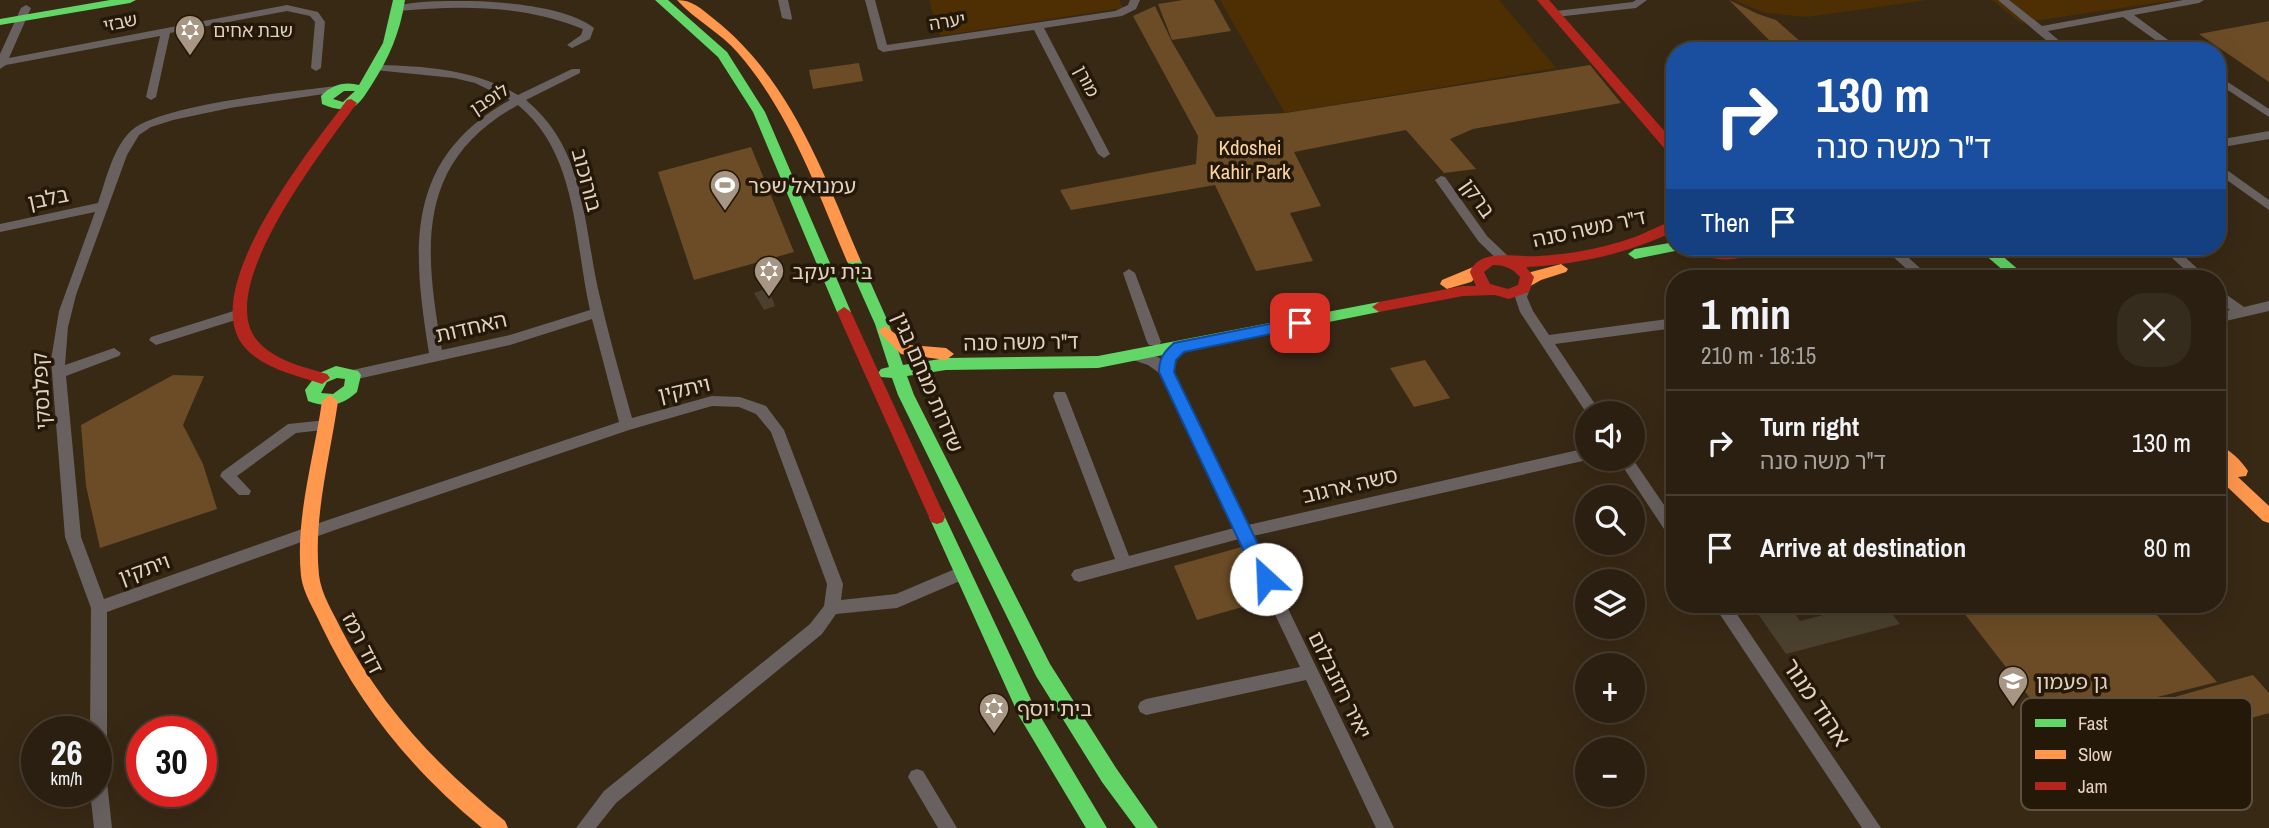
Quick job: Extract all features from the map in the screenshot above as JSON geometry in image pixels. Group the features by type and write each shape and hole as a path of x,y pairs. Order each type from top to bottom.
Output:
{"street":[{"path":"0,22 24,12 72,0"},
{"path":"0,12 24,12 130,0"},
{"path":"661,0 723,55 759,112 871,374 1026,710 1097,828"},
{"name":"שדרות מנחם בגין","path":"683,0 741,49 780,102 802,144 883,329 912,406 1043,670 1109,775 1148,828"},
{"path":"783,0 787,18"},
{"name":"יערה","path":"870,0 883,49 1118,14 1132,7 1135,0"},
{"path":"1543,0 1666,145"},
{"path":"2003,0 2054,42"},
{"path":"2039,30 2199,0"},
{"path":"336,124 342,94 376,71 395,26 398,4 500,2 543,8 589,27 586,37 572,46"},
{"path":"1556,14 1639,3"},
{"name":"שבזי","path":"0,64 287,8 314,14 320,22 316,68"},
{"path":"0,64 24,12"},
{"path":"2125,14 2165,42"},
{"name":"מורן","path":"1037,25 1104,154"},
{"path":"151,97 166,30"},
{"name":"בורוכוב","path":"376,71 418,68 450,73 494,87 519,99 535,112 557,142 570,180 597,313 627,425"},
{"name":"לופבן","path":"436,356 424,282 423,255 427,215 439,178 458,145 472,130 519,99 576,71"},
{"path":"2226,84 2269,114"},
{"path":"322,378 283,365 259,351 240,328 239,288 259,239 351,103 362,95 342,94"},
{"name":"קפלנסקי","path":"103,828 98,782 99,607 73,537 59,373 58,344 75,283 124,150 137,130 154,120 183,112 300,95 342,94"},
{"path":"2226,142 2269,135"},
{"path":"2226,174 2269,206"},
{"name":"ברקן","path":"1441,180 1483,239 1507,261"},
{"name":"בלבן","path":"0,228 104,206"},
{"name":"ד\"ר משה סנה","path":"871,374 944,359 1072,354 1154,342 1457,282 1481,266 1507,261 1536,262 1648,239 1666,230"},
{"name":"ברקן","path":"1481,266 1486,254 1483,239"},
{"name":"ד\"ר משה סנה","path":"944,359 1072,364 1135,356 1463,290 1518,292 1543,273 1666,249"},
{"path":"1899,256 1916,270"},
{"path":"1994,256 2011,270"},
{"path":"2010,256 2026,270"},
{"path":"2176,256 2193,270"},
{"path":"1507,261 1525,273 1523,304 1533,323"},
{"path":"1481,266 1479,281 1516,304 1533,323 1586,401"},
{"path":"1129,273 1154,342"},
{"path":"2226,300 2241,312"},
{"path":"2226,316 2269,306"},
{"name":"האחדות","path":"353,376 510,340 597,313"},
{"path":"156,340 240,314"},
{"path":"1545,340 1666,324"},
{"path":"883,329 906,350 944,359"},
{"path":"1167,372 1169,357 1179,347"},
{"path":"59,373 114,353"},
{"path":"1135,356 1153,361 1167,372"},
{"path":"912,406 914,391 923,374 944,359"},
{"path":"336,372 353,376 352,388 343,396 330,401 318,400 313,394 314,385 322,378 336,372"},
{"name":"יאיר רוזנבלום","path":"1167,372 1385,828"},
{"path":"1060,396 1124,563"},
{"name":"דוד רמז","path":"330,401 311,532 310,579 337,644 356,679 395,736 450,791 498,828"},
{"name":"ויתקין","path":"99,607 627,425 712,401 740,402 761,410 776,430 835,583 832,608"},
{"path":"243,491 227,476 293,428 327,425"},
{"name":"סשה ארגוב","path":"1079,575 1244,532 1575,457"},
{"path":"2226,458 2269,498"},
{"path":"1633,471 1666,521"},
{"path":"2226,475 2269,516"},
{"path":"585,828 610,797 816,629 832,608 897,601 962,573"},
{"name":"אהוד מנור","path":"1727,613 1872,828"},
{"path":"1146,707 1310,672"},
{"path":"917,777 948,828"}],"shaded area":[{"path":"929,0 1119,0 1123,8 940,36"},
{"path":"1220,0 1499,0 1556,68 1285,113"},
{"path":"1733,0 1927,0 1807,17 1766,13"},
{"path":"1992,0 2175,0 2021,23"}],"green space":[{"path":"1183,0 1214,0 1231,31 1172,40 1158,4"},
{"path":"1729,0 1776,20 1801,42 1771,42"},
{"name":"Kdoshei Kahir Park","path":"1155,6 1172,42 1216,117 1286,113 1590,65 1621,103 1473,129 1450,139 1476,169 1444,173 1406,130 1294,152 1321,206 1290,213 1313,261 1256,271 1215,185 1071,210 1060,190 1196,164 1198,136 1133,16"},
{"path":"2269,21 2269,82 2226,53 2226,42 2211,42 2199,34"},
{"path":"859,63 863,81 813,89 809,70"},
{"name":"עמנואל שפר","path":"751,147 794,252 694,280 658,172"},
{"path":"1425,360 1450,398 1414,407 1390,368"},
{"path":"173,375 204,376 183,425 203,464 217,509 100,548 86,486 81,425"},
{"path":"1245,546 1270,599 1197,620 1174,566"},
{"path":"1964,613 2155,613 2217,682 2153,698 2030,698"},
{"path":"2253,675 2269,693 2269,713 2252,718 2252,698 2171,698"}],"building":[{"path":"768,288 775,306 764,310 754,293"},
{"path":"1757,613 1794,613 1800,621 1831,613 1891,613 1900,624 1786,654"}],"traffic: fast":[{"path":"0,22 130,0"},
{"path":"362,90 348,86 339,88 327,96 326,101 334,105 347,105 360,93 375,71 385,52 395,23 399,0"},
{"path":"661,0 723,55 759,112 844,312"},
{"path":"1635,254 1666,249"},
{"path":"1994,256 2011,270"},
{"path":"853,259 882,324 906,395 1043,670 1109,775 1148,828"},
{"path":"886,373 946,364 1098,362 1379,307"},
{"path":"336,372 353,375 352,388 334,399 314,397 313,390 322,378 336,372"},
{"path":"937,517 1026,710 1097,828"}],"traffic: slow":[{"path":"683,0 741,49 777,96 806,149 853,259"},
{"path":"1527,283 1536,276 1561,269"},
{"path":"1447,284 1466,278 1478,270"},
{"path":"885,331 906,350 946,354"},
{"path":"330,401 310,532 310,576 315,595 346,656 381,712 422,761 498,828"},
{"path":"2226,458 2240,471"},
{"path":"2226,475 2269,516"}],"traffic: jam":[{"path":"1543,0 1666,141"},
{"path":"322,378 271,359 247,339 239,315 242,286 254,252 272,218 351,103"},
{"path":"1510,262 1552,260 1595,253 1666,229"},
{"path":"1491,260 1507,262 1520,268 1527,277 1524,288 1509,294 1484,287 1477,272 1479,267 1491,260"},
{"path":"1379,307 1463,291 1492,291"},
{"path":"844,312 937,517"}],"place":[{"name":"שבת אחים","path":"190,57"},
{"name":"עמנואל שפר","path":"725,212"},
{"name":"בית יעקב","path":"769,298"},
{"name":"גן פעמון","path":"2013,708"},
{"name":"בית יוסף","path":"994,735"}],"route":[{"path":"1266,579 1167,372 1167,365 1169,357 1179,347 1300,323"}]}
